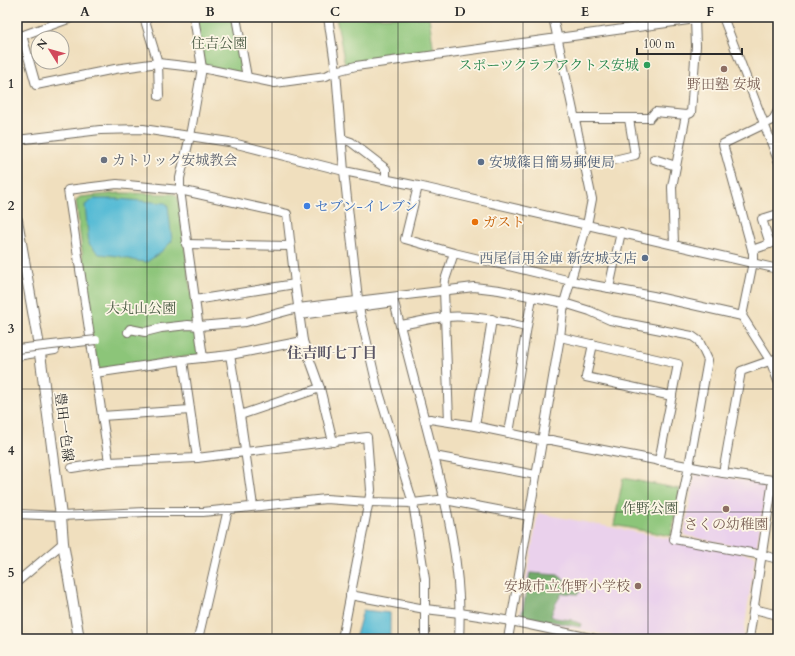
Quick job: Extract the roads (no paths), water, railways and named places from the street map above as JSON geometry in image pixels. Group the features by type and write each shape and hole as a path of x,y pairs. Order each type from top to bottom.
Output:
{"main road":[{"name":"豊田一色線","path":"17,220 40,353 61,516 63,543 79,639"}],"street":[{"path":"74,17 20,36 36,85 116,69 158,63 202,68 275,83 326,76 336,71 356,66 710,17"},
{"path":"144,17 158,63 159,96"},
{"path":"194,17 202,68 190,136 180,178 180,190 186,244 203,358"},
{"path":"236,17 247,77"},
{"path":"328,17 336,71 344,171 358,304 377,386 413,503 425,579 424,639"},
{"path":"508,639 541,440 560,337 564,303 587,225 592,199 559,38 553,17"},
{"path":"724,17 777,155"},
{"path":"575,118 629,119 650,118 655,112 686,115 691,113 696,46 695,19"},
{"path":"742,316 753,262 752,250 723,144 773,120 778,111"},
{"path":"674,244 672,187 686,115"},
{"path":"585,167 635,155 629,119"},
{"path":"17,140 100,130 143,129 230,142 344,171 418,186 753,262 778,269"},
{"path":"342,139 351,142 386,169 386,179"},
{"path":"654,159 676,166"},
{"path":"109,462 68,190 117,184 180,190 288,214 290,246 303,341 320,388 333,442"},
{"path":"418,186 405,239 454,253 571,281 742,316 774,359 778,381"},
{"path":"752,250 774,242 762,219 778,214"},
{"path":"609,288 621,232"},
{"path":"186,244 290,246"},
{"path":"449,421 444,290 445,280 454,253"},
{"path":"195,300 295,284"},
{"path":"128,332 130,329 145,332 161,328 188,325 199,326 246,322 299,312 444,290 474,287 499,290 564,303 590,311 610,320 692,336 699,341 708,360 674,539 762,554 778,559"},
{"path":"509,433 532,297"},
{"path":"358,304 394,302 445,500 457,567 460,613 459,639"},
{"path":"400,326 445,317 466,317 492,319 526,327"},
{"path":"475,426 492,319"},
{"path":"560,337 678,364 659,461"},
{"path":"17,350 96,340"},
{"path":"95,373 183,360 230,355 303,341"},
{"path":"593,344 586,377 672,396"},
{"path":"17,356 55,350"},
{"path":"230,355 253,506"},
{"path":"723,474 741,371 774,359"},
{"path":"183,360 197,458"},
{"path":"240,415 320,388"},
{"path":"102,416 190,410"},
{"path":"425,420 430,419 449,421 541,440 551,440 689,466 723,474 775,479 749,639"},
{"path":"72,468 109,462 197,458 245,453 367,437 370,490 369,502 342,639"},
{"path":"434,456 536,475"},
{"path":"17,514 61,516 203,512 326,499 413,503 445,500 529,516"},
{"path":"198,639 228,509"},
{"path":"17,582 63,543"},
{"path":"350,595 425,609 511,621 595,639"},
{"path":"754,606 758,610 778,615"}],"water":[{"path":"94,199 118,199 165,203 168,205 172,241 161,252 147,262 99,254 89,244 85,205"},
{"path":"363,610 390,613 390,639 355,639"}],"place":[{"name":"スポーツクラブアクトス安城","path":"647,65"},
{"name":"野田塾 安城","path":"724,69"},
{"name":"カトリック安城教会","path":"104,160"},
{"name":"安城篠目簡易郵便局","path":"481,162"},
{"name":"セブン-イレブン","path":"307,206"},
{"name":"ガスト","path":"475,222"},
{"name":"西尾信用金庫 新安城支店","path":"645,258"},
{"name":"さくの幼稚園","path":"726,509"},
{"name":"安城市立作野小学校","path":"638,586"}],"district":[{"name":"住吉町七丁目","path":"332,353"}],"park label":[{"name":"住吉公園","path":"219,43"},
{"name":"大丸山公園","path":"141,308"},
{"name":"作野公園","path":"650,508"}]}
